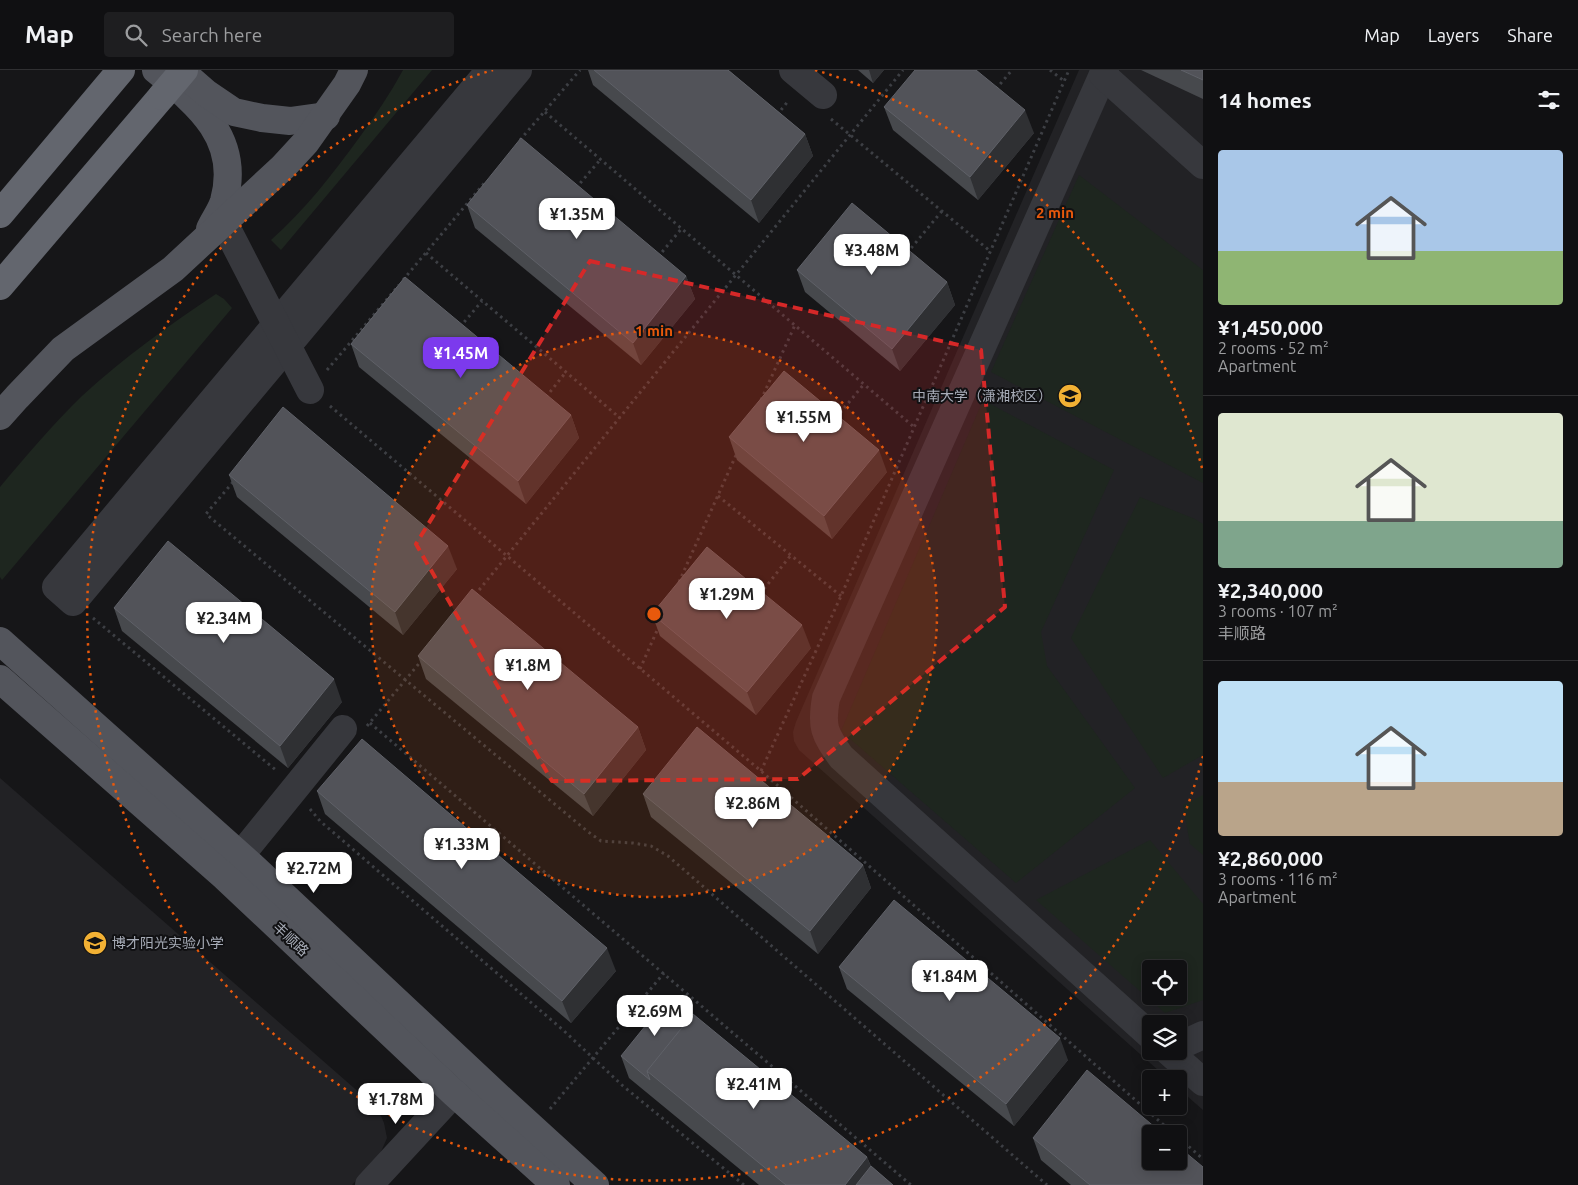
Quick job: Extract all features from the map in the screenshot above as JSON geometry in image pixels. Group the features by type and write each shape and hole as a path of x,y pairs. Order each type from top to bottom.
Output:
{"highway":[{"path":"0,214 121,70"},
{"path":"0,286 159,83 184,70"}],"main road":[{"path":"179,70 234,112 290,122 326,116"},
{"path":"0,416 16,397 63,350 173,269 283,167 326,116 354,70"},
{"path":"159,83 191,98 214,127 225,151 228,180 223,204 210,229 196,249"},
{"path":"0,641 353,959 595,1185"},
{"name":"丰顺路","path":"0,679 225,877 454,1093 556,1185"}],"street":[{"path":"282,335 490,70"},
{"path":"73,602 56,587 518,70"},
{"path":"793,70 825,105"},
{"path":"1142,1028 841,757 829,741 824,730 824,714 826,698 1104,73 1203,166"},
{"path":"224,223 310,390"},
{"path":"240,856 294,790 354,730"},
{"path":"1187,1042 1203,1035"},
{"path":"1178,1060 1203,1082"},
{"path":"369,1185 454,1093"}],"path":[{"path":"520,142 580,70"},
{"path":"471,600 902,70"},
{"path":"995,90 1012,70"},
{"path":"1050,70 1064,81"},
{"path":"761,771 841,596 1069,70"},
{"path":"771,122 792,97"},
{"path":"825,105 850,134 990,252"},
{"path":"544,112 914,427"},
{"path":"570,195 600,160"},
{"path":"488,179 310,390 761,771 1164,1125"},
{"path":"901,260 942,211"},
{"path":"652,264 682,228"},
{"path":"426,253 620,418"},
{"path":"455,334 482,301"},
{"path":"758,406 795,325"},
{"path":"545,398 566,372"},
{"path":"830,425 864,384"},
{"path":"679,582 738,451"},
{"path":"237,477 206,514 587,831 601,841 633,842 652,846 668,856 1047,1185"},
{"path":"718,496 841,596"},
{"path":"754,602 791,555"},
{"path":"73,602 283,776 320,821 563,1030 623,1086 744,1185"},
{"path":"640,669 659,626"},
{"path":"354,730 370,723 423,659"},
{"path":"370,723 911,1185"},
{"path":"533,1128 664,973"},
{"path":"1187,1145 1203,1159"}],"highlighted area":[{"path":"590,261 981,350 1005,607 798,779 552,781 416,544"}],"shaded area":[{"path":"403,70 432,70 281,250 271,240 318,192 339,165 377,113"},
{"name":"中南大学（潇湘校区）","path":"1079,70 1203,70 1203,1110 1187,1096 1187,1070 1158,1070 1147,1060 1187,1060 1187,1015 1142,1015 1142,1056 799,750 794,741 793,732"},
{"path":"1079,175 1203,270 1203,483 991,372"},
{"path":"216,294 224,299 232,308 2,580 0,577 0,487 82,396 147,342"},
{"path":"983,400 1114,470 1041,632 1047,666 1135,788 1016,883 841,731"},
{"path":"1140,497 1203,524 1203,755 1163,778 1071,638"},
{"name":"博才阳光实验小学","path":"0,778 378,1109 384,1123 387,1138 380,1154 352,1185 0,1185"},
{"path":"1203,795 1203,855 1190,844 1183,805"},
{"path":"1150,840 1203,904 1203,1000 1165,1013 1156,1005 1187,1005 1187,960 1142,960 1142,993 1036,900"}],"building":[{"path":"594,70 728,70 805,134 751,200"},
{"path":"915,70 976,70 1025,110 970,177 884,107"},
{"path":"1181,70 1203,70 1203,80"},
{"path":"521,138 686,276 633,343 467,205"},
{"path":"852,203 947,282 892,349 797,270"},
{"path":"405,277 571,415 518,481 351,344"},
{"path":"784,371 879,450 824,516 729,437"},
{"path":"283,407 448,546 395,612 229,475"},
{"path":"168,541 334,679 280,746 114,608"},
{"path":"707,547 802,625 747,692 652,614"},
{"path":"472,589 638,727 584,794 418,656"},
{"path":"697,727 863,865 810,931 643,794"},
{"path":"362,739 607,948 562,1001 317,791"},
{"path":"894,900 1060,1038 1006,1104 839,967"},
{"path":"667,999 690,1018 647,1071 650,1080 621,1056"},
{"path":"693,1014 867,1157 845,1185 786,1185 647,1071"},
{"path":"1087,1070 1152,1125 1142,1125 1142,1170 1187,1170 1187,1154 1203,1167 1203,1185 1090,1185 1033,1138"},
{"path":"871,1166 893,1185 856,1185"}],"place":[{"name":"中南大学（潇湘校区）","path":"1070,396"},
{"name":"博才阳光实验小学","path":"95,943"}]}
